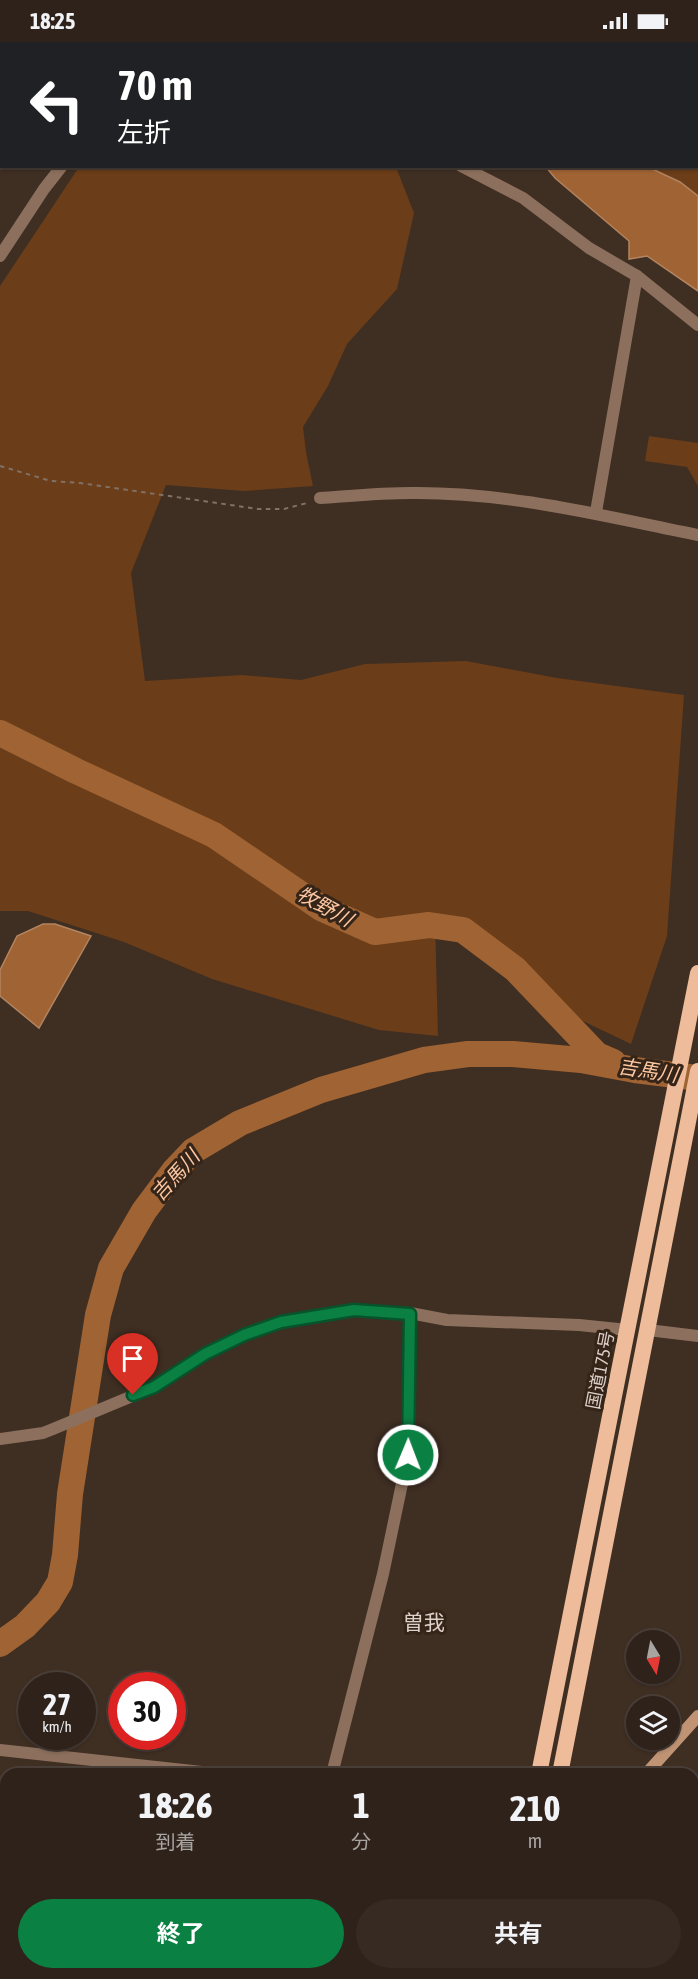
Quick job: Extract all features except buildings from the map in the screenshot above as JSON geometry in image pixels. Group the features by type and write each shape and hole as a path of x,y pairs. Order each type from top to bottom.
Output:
{"highway":[{"name":"国道175号","path":"540,1768 697,978"},
{"path":"561,1768 698,1071"}],"main road":[{"path":"651,1768 698,1716"}],"street":[{"path":"0,256 60,168"},
{"path":"465,168 523,198 589,248 637,276 698,325"},
{"path":"596,512 637,276"},
{"path":"320,498 412,493 499,498 596,512 698,535"},
{"path":"0,1439 33,1435 53,1429 154,1387 205,1354 244,1335 281,1322 354,1310 410,1314 447,1320 579,1325 628,1330"},
{"path":"334,1768 383,1574 408,1455 410,1314"},
{"path":"648,1330 698,1336"},
{"path":"0,1750 165,1768"}],"path":[{"path":"0,466 51,481 80,483 258,509 284,508 320,498"}],"shaded area":[{"path":"78,168 396,168 414,213 397,289 347,344 328,386 303,427 313,486 244,491 166,485 131,573 145,681 242,675 301,680 365,664 466,661 557,678 684,695 667,936 631,1044 545,1003 492,951 435,921 438,1036 379,1030 212,979 124,942 28,911 0,911 0,286"},
{"path":"547,168 650,168 680,182 698,196 698,291 647,256 629,259 629,241 555,178"},
{"path":"650,168 698,168 698,196 680,182"},
{"path":"649,436 698,443 698,486 687,467 645,461"},
{"path":"43,924 55,924 91,936 39,1028 0,996 0,970 17,936"}],"waterway":[{"name":"牧野川","path":"0,733 214,835 321,908 375,932 429,925 463,930 515,969 597,1055 613,1062"},
{"name":"吉馬川","path":"0,1644 25,1626 48,1602 60,1582 65,1555 70,1494 98,1315 111,1268 144,1211 174,1171 193,1151 240,1123 321,1090 424,1060 468,1054 513,1054 581,1060 698,1078"}],"district":[{"name":"曽我","path":"424,1622"}],"route":[{"path":"133,1395 154,1387 205,1354 244,1335 281,1322 354,1310 410,1314 408,1455"}]}
